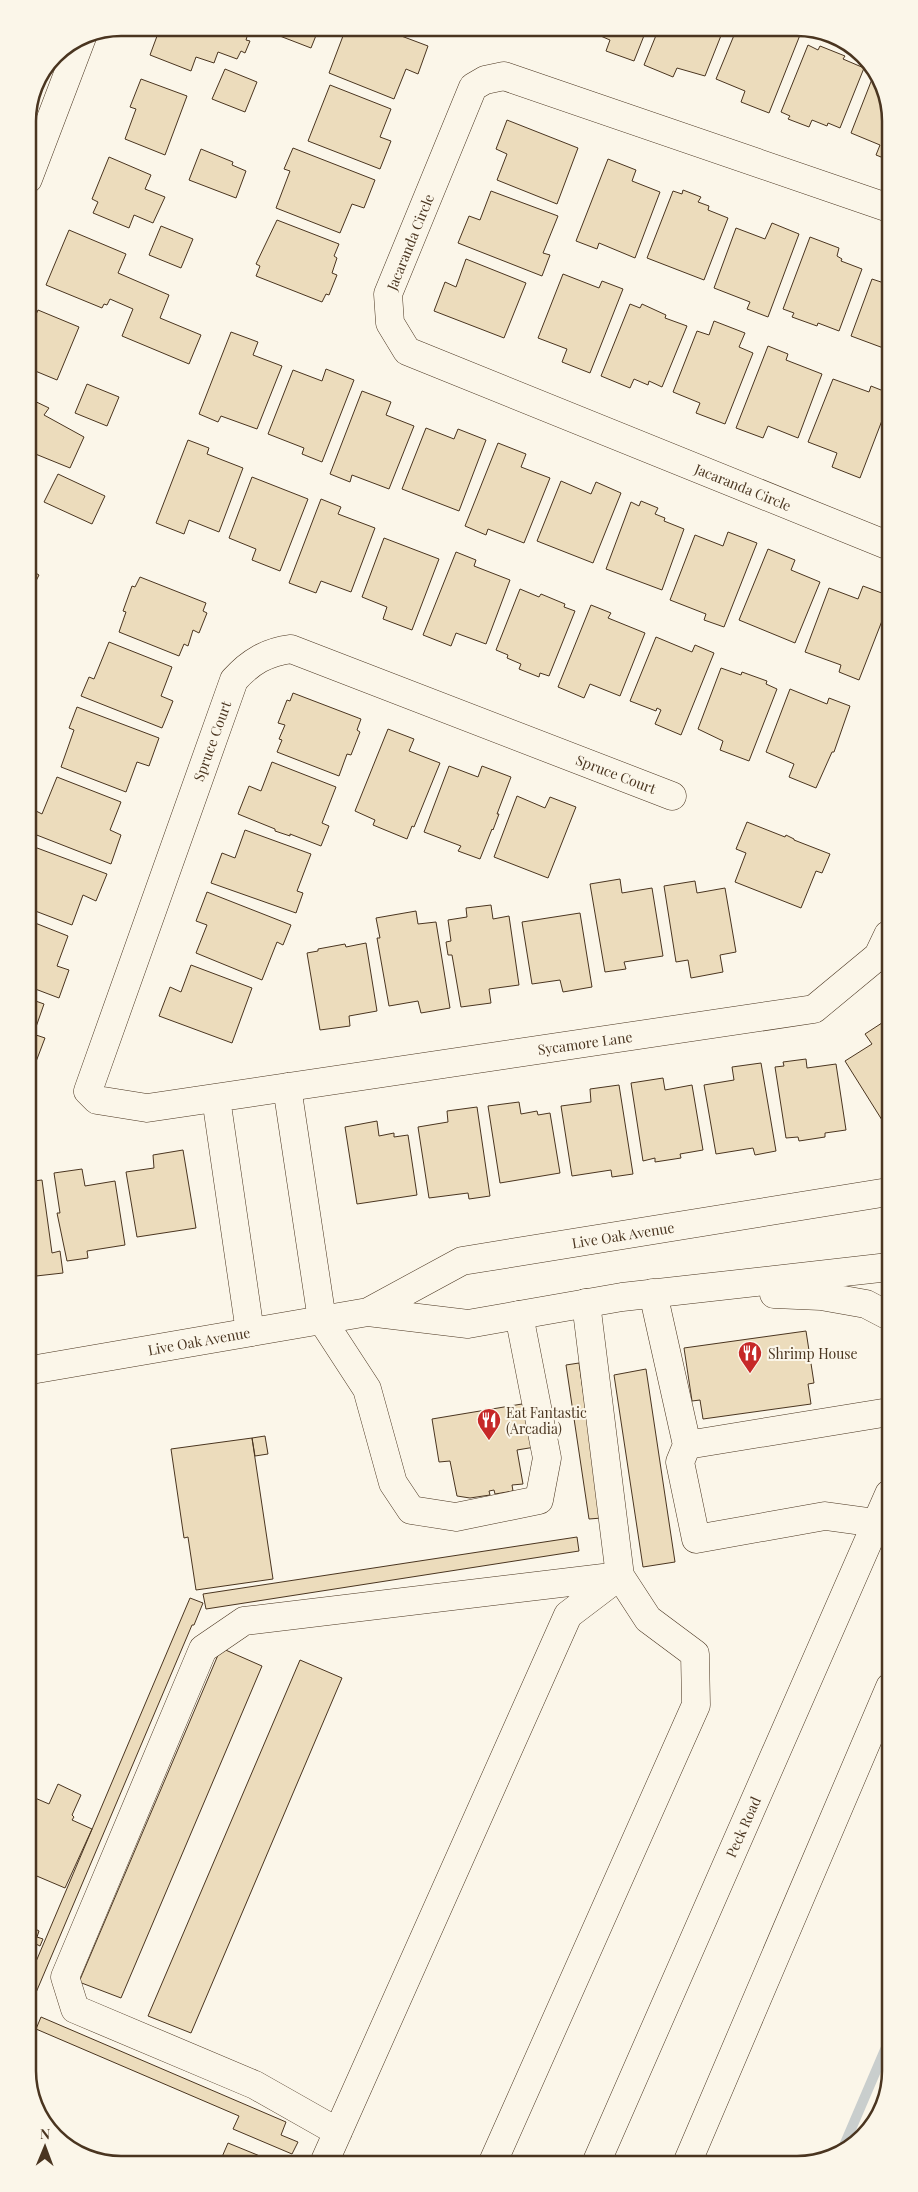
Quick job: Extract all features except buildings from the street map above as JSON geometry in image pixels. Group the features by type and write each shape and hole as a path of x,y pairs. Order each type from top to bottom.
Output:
{"street":[{"path":"36,158 77,49"},
{"name":"Jacaranda Circle","path":"882,206 504,76 485,80 473,87 388,294 390,323 408,351 882,543"},
{"name":"Spruce Court","path":"251,1092 147,1108 97,1100 88,1091 234,680 244,668 260,657 275,651 291,649 672,796"},
{"name":"Sycamore Lane","path":"251,1092 814,1008 878,956 882,948"},
{"path":"287,1087 322,1320 367,1389 393,1483 411,1510 456,1517 539,1500 547,1458 519,1315"},
{"path":"216,1098 250,1332"},
{"name":"Live Oak Avenue","path":"368,1312 462,1261 882,1193"},
{"name":"Live Oak Avenue","path":"36,1369 368,1312 468,1324 653,1293 882,1268"},
{"path":"682,1290 821,1296 866,1304 882,1312"},
{"path":"653,1293 687,1445 680,1462 696,1539 825,1516 876,1523"},
{"path":"496,2156 696,1705 695,1654 648,1619 620,1576 586,1303"},
{"path":"687,1445 882,1413"},
{"name":"Peck Road","path":"599,2156 882,1510"},
{"path":"327,2156 568,1615 620,1576"},
{"path":"338,2132 255,2085 74,2009 65,1977 203,1649 244,1621 620,1576"},
{"path":"690,2156 882,1706"}],"waterway":[{"path":"847,2139 882,2057"}],"place":[{"name":"Shrimp House","path":"750,1374"},
{"name":"Eat Fantastic (Arcadia)","path":"489,1441"}]}
